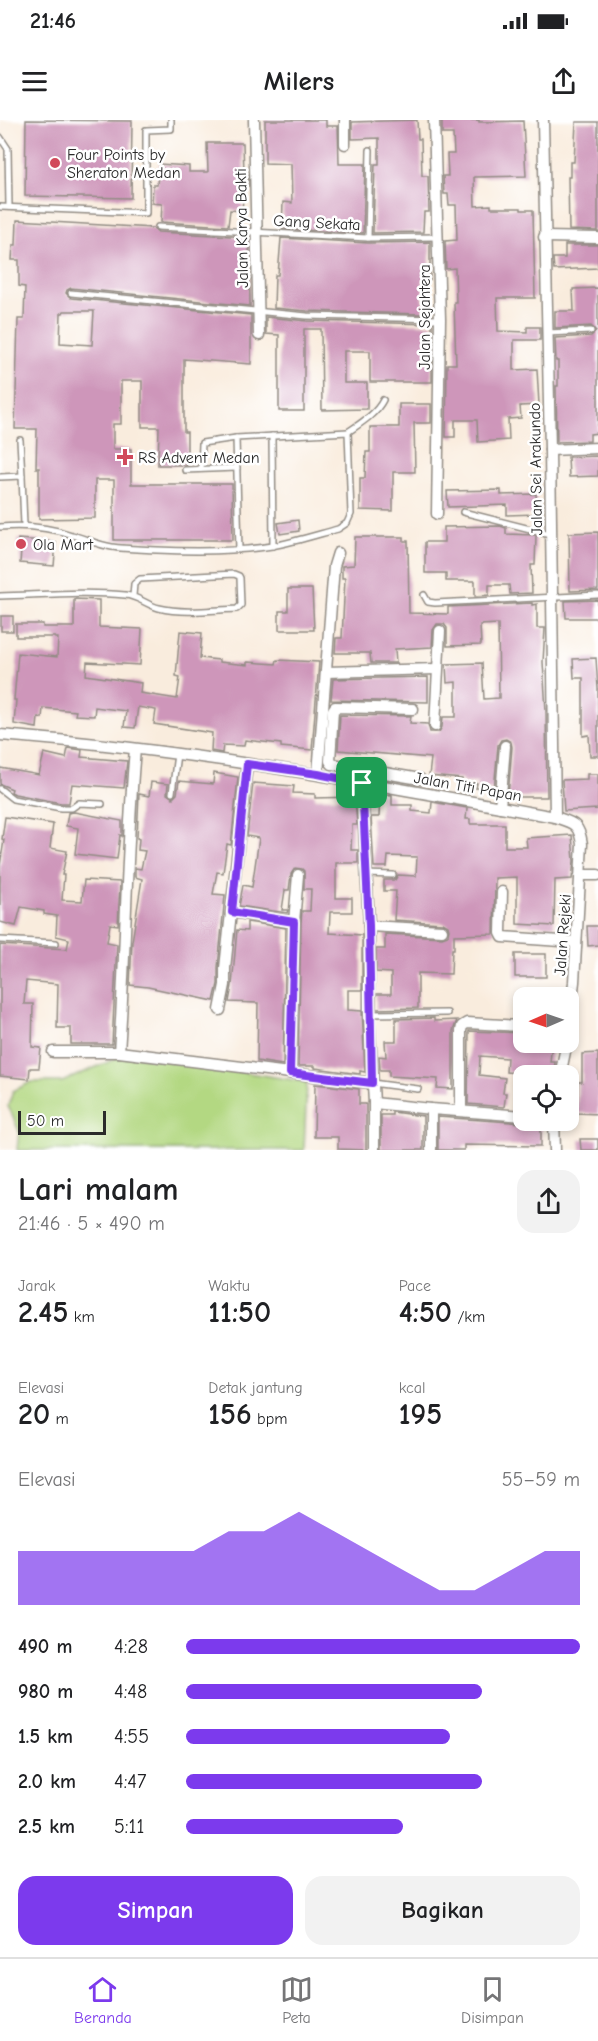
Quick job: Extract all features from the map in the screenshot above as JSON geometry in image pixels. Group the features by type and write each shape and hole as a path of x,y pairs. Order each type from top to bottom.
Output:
{"street":[{"name":"Jalan Karya Bakti","path":"254,120 259,335"},
{"path":"345,120 345,144"},
{"name":"Jalan Sejahtera","path":"434,120 440,319 437,514"},
{"name":"Jalan Sei Arakundo","path":"543,120 555,817"},
{"path":"544,237 598,238"},
{"path":"550,450 598,448"},
{"path":"318,774 334,566 338,553"},
{"path":"435,726 440,631"},
{"path":"326,672 437,669"},
{"path":"413,709 337,707 333,709 331,763 420,779"},
{"name":"Jalan Titi Papan","path":"0,735 177,754 318,774 555,817 571,822 579,830 582,844 581,875"},
{"path":"500,807 505,746"},
{"path":"118,1052 135,749"},
{"path":"220,1010 225,986 247,764"},
{"path":"369,771 365,784 366,874 374,1150"},
{"path":"290,1073 294,922 298,875"},
{"path":"581,875 598,875"},
{"name":"Jalan Rejeki","path":"572,987 581,875"},
{"path":"502,892 501,933 503,937 575,942"},
{"path":"232,912 294,922"},
{"path":"369,926 442,930"},
{"path":"461,1110 462,1026 467,1023 513,1026"},
{"path":"53,1052 118,1052 372,1083"},
{"path":"374,1102 513,1115"},
{"path":"431,1109 431,1150"},
{"path":"554,1131 555,1150"}],"lane":[{"path":"0,207 146,213 146,130 171,129 171,120"},
{"path":"0,137 8,149 9,207"},
{"path":"368,238 370,150"},
{"name":"Gang Sekata","path":"158,227 368,238 439,237"},
{"path":"71,293 307,316 440,319"},
{"path":"547,333 591,331"},
{"path":"201,469 202,443 236,438 348,432 380,407 383,400"},
{"path":"0,527 24,525 69,534 103,546 117,548 203,552 273,546 338,529 347,523 351,514 348,432"},
{"path":"272,436 273,546"},
{"path":"236,438 239,550"},
{"path":"20,440 24,525"},
{"path":"185,470 237,468"},
{"path":"0,477 22,476"},
{"path":"463,512 550,534"},
{"path":"0,596 64,594 133,596 159,608 190,611 237,609 241,605 240,578 234,574 140,579 134,584 133,596"},
{"path":"424,595 428,602 435,603 598,595"},
{"path":"172,794 177,754"},
{"path":"0,789 13,799 61,808 72,808 79,803 102,804"},
{"path":"366,874 393,875"},
{"path":"0,940 56,943"},
{"path":"369,1014 447,1013"},
{"path":"372,1083 418,1089"}],"green space":[{"path":"126,1054 307,1082 304,1150 17,1150 19,1131 8,1106 13,1091 31,1082 62,1082"}],"building":[{"path":"26,120 132,121 131,198 25,196"},
{"path":"265,120 326,120 326,126 338,126 339,164 365,164 363,233 282,229 283,202 292,203 291,164 265,163"},
{"path":"417,120 418,139 421,139 422,176 428,176 429,212 424,212 423,232 373,233 375,164 379,164 379,138 352,139 352,122"},
{"path":"479,120 479,122 523,121 526,176 474,177 475,206 491,205 491,208 533,210 535,298 497,298 498,331 527,332 527,327 540,327 540,340 514,340 514,370 537,369 539,405 520,406 521,418 508,419 509,440 478,442 477,420 455,420 455,437 446,437 447,364 456,364 454,302 456,302 455,268 446,269 445,241 457,240 456,205 449,205 448,194 444,194 443,176 448,176 447,154 454,154 453,134 442,134 442,121"},
{"path":"576,122 598,122 598,231 569,230 568,177 570,177 570,162 574,162"},
{"path":"207,143 243,143 244,173 248,173 248,186 244,186 242,211 230,210 228,226 161,222 162,204 152,203 153,185 157,185 159,164 189,166 189,172 208,172"},
{"path":"17,220 153,228 158,232 249,237 250,306 71,288 66,293 71,298 251,315 251,364 184,359 184,432 187,432 187,465 158,465 159,427 142,427 142,381 121,381 121,424 113,424 113,449 131,449 131,484 232,484 233,540 114,540 114,480 95,480 95,518 39,519 39,468 36,468 37,429 15,429 18,319 24,319 25,287 19,286 19,260 12,260 13,245 16,245","holes":["64,311 94,311 92,345 60,343 61,313"]},
{"path":"281,238 368,243 430,242 430,280 423,280 423,314 274,308 275,275 278,275"},
{"path":"565,245 598,245 598,268 554,270 553,258 565,258"},
{"path":"598,288 598,433 590,434 590,441 557,442 558,361 556,361 555,338 591,336 596,331 591,326 555,328 555,311 574,311 573,289"},
{"path":"266,317 307,321 432,324 432,382 370,382 370,351 344,351 344,383 367,383 367,409 322,410 321,329 304,329 304,411 279,411 279,335 266,334"},
{"path":"399,404 431,404 431,423 414,423 415,472 393,472 393,511 360,510 360,478 365,478 366,452 370,452 370,427 399,427"},
{"path":"598,456 598,476 569,477 568,457"},
{"path":"501,490 501,495 536,494 537,514 507,515 507,505 448,507 447,491"},
{"path":"298,520 299,531 280,534 278,523"},
{"path":"500,526 506,528 506,534 536,535 535,565 531,565 532,593 510,594 509,585 489,585 489,595 475,596 475,581 446,581 446,573 425,573 425,542 444,542 444,527"},
{"path":"598,532 598,590 570,591 569,533"},
{"path":"355,537 404,537 404,541 408,541 409,613 448,614 448,607 537,604 537,628 545,628 543,662 547,797 508,797 512,747 511,742 506,739 501,740 498,745 494,790 476,788 477,783 462,783 462,779 429,776 431,758 338,750 340,715 411,716 410,723 428,724 430,732 439,732 443,717 456,717 456,682 447,683 446,664 482,663 484,699 499,698 498,624 480,625 481,645 447,646 447,628 444,624 437,624 433,630 432,647 395,649 396,663 371,663 370,653 335,653 336,638 342,638 345,578 342,578 342,566 354,565"},
{"path":"18,539 56,542 54,566 20,563 21,551 17,550"},
{"path":"288,589 312,589 314,630 279,630 279,611 288,611"},
{"path":"74,599 99,600 99,627 142,629 140,665 87,662 86,675 141,683 140,693 177,699 180,677 176,676 180,631 202,633 200,658 247,665 247,662 276,664 277,660 319,662 312,750 245,740 244,746 223,745 222,753 211,751 212,733 154,724 156,710 138,707 135,728 124,727 126,711 95,707 94,716 75,715 76,711 43,708 42,718 38,717 37,728 14,724 18,653 57,657 58,638 16,637 16,624 74,627"},
{"path":"598,600 598,618 566,618 565,601"},
{"path":"1,616 13,616 13,631 1,631"},
{"path":"596,658 598,756 590,756 589,735 583,736 583,678 574,678 573,659"},
{"path":"428,677 428,702 331,700 333,679"},
{"path":"68,748 82,750 81,757 127,761 124,788 72,784 69,803 61,803 15,794 11,792 12,789 0,784 0,768 39,775 44,753 66,758"},
{"path":"214,773 238,777 231,845 227,844 223,873 217,872 213,894 225,895 218,984 214,1001 130,985 132,942 142,879 135,877 135,868 141,869 145,851 138,850 139,794 149,796 151,782 168,784 167,794 173,798 177,794 179,781 213,784"},
{"path":"587,774 598,774 598,809 564,811 562,780 587,779"},
{"path":"253,783 294,786 293,793 315,794 315,798 355,797 357,825 352,825 351,850 358,850 358,863 336,863 336,898 352,898 352,912 330,912 329,933 362,935 362,990 348,990 348,1010 362,1011 365,1072 360,1071 360,1074 315,1068 315,1066 298,1066 301,922 302,911 310,911 311,889 304,889 304,871 295,868 291,874 289,890 285,890 282,910 288,910 287,913 239,906 243,885 252,887 259,838 247,836"},
{"path":"380,794 392,795 392,805 412,805 412,811 431,813 432,802 467,808 466,819 470,819 470,824 505,824 505,847 527,847 526,838 572,835 574,861 572,879 555,880 554,926 517,924 517,877 495,878 494,934 454,935 451,974 418,973 418,1008 376,1009 376,994 391,994 391,973 376,972 376,949 385,949 385,934 442,937 448,935 449,930 448,926 443,923 394,920 396,891 384,891 384,880 395,880 398,875 416,876 417,857 388,856 387,867 374,867 371,817 379,817"},
{"path":"74,812 122,821 122,836 120,835 117,859 75,854 78,828 66,826 68,813"},
{"path":"5,817 53,824 50,848 67,851 62,875 64,875 62,900 82,901 84,880 120,882 118,925 110,924 107,942 117,944 112,1044 71,1044 71,1028 57,1028 58,984 26,981 24,1004 33,1004 32,1047 41,1048 39,1068 30,1068 29,1079 0,1076 0,945 67,949 69,939 56,936 57,916 44,914 44,911 21,907 16,926 0,922 0,866"},
{"path":"247,922 286,928 283,1065 257,1061 258,1003 229,1002 237,930 247,931"},
{"path":"587,926 598,926 598,945 588,946"},
{"path":"515,954 546,954 546,977 515,977"},
{"path":"434,1018 434,1021 457,1020 453,1031 453,1089 437,1088 438,1079 389,1076 389,1070 380,1070 379,1056 386,1057 385,1041 396,1041 396,1019"},
{"path":"469,1031 513,1033 513,1053 551,1053 550,1062 555,1062 555,1065 513,1065 513,1073 506,1072 507,1058 480,1056 479,1075 505,1078 504,1107 468,1104"},
{"path":"598,1053 598,1114 579,1113 582,1054"},
{"path":"315,1084 359,1089 359,1104 366,1104 366,1150 338,1149 338,1137 314,1137"},
{"path":"392,1112 423,1116 423,1150 381,1150 381,1115 392,1115"},
{"path":"438,1117 513,1122 513,1131 541,1131 541,1146 464,1145 464,1150 438,1150"},
{"path":"580,1139 598,1139 598,1150 581,1150"}],"place":[{"name":"Four Points by Sheraton Medan","path":"55,163"},
{"name":"RS Advent Medan","path":"125,457"},
{"name":"Ola Mart","path":"21,544"}],"route":[{"path":"247,764 362,783 369,926 372,1083 290,1073 294,922 232,912 247,764"}]}
